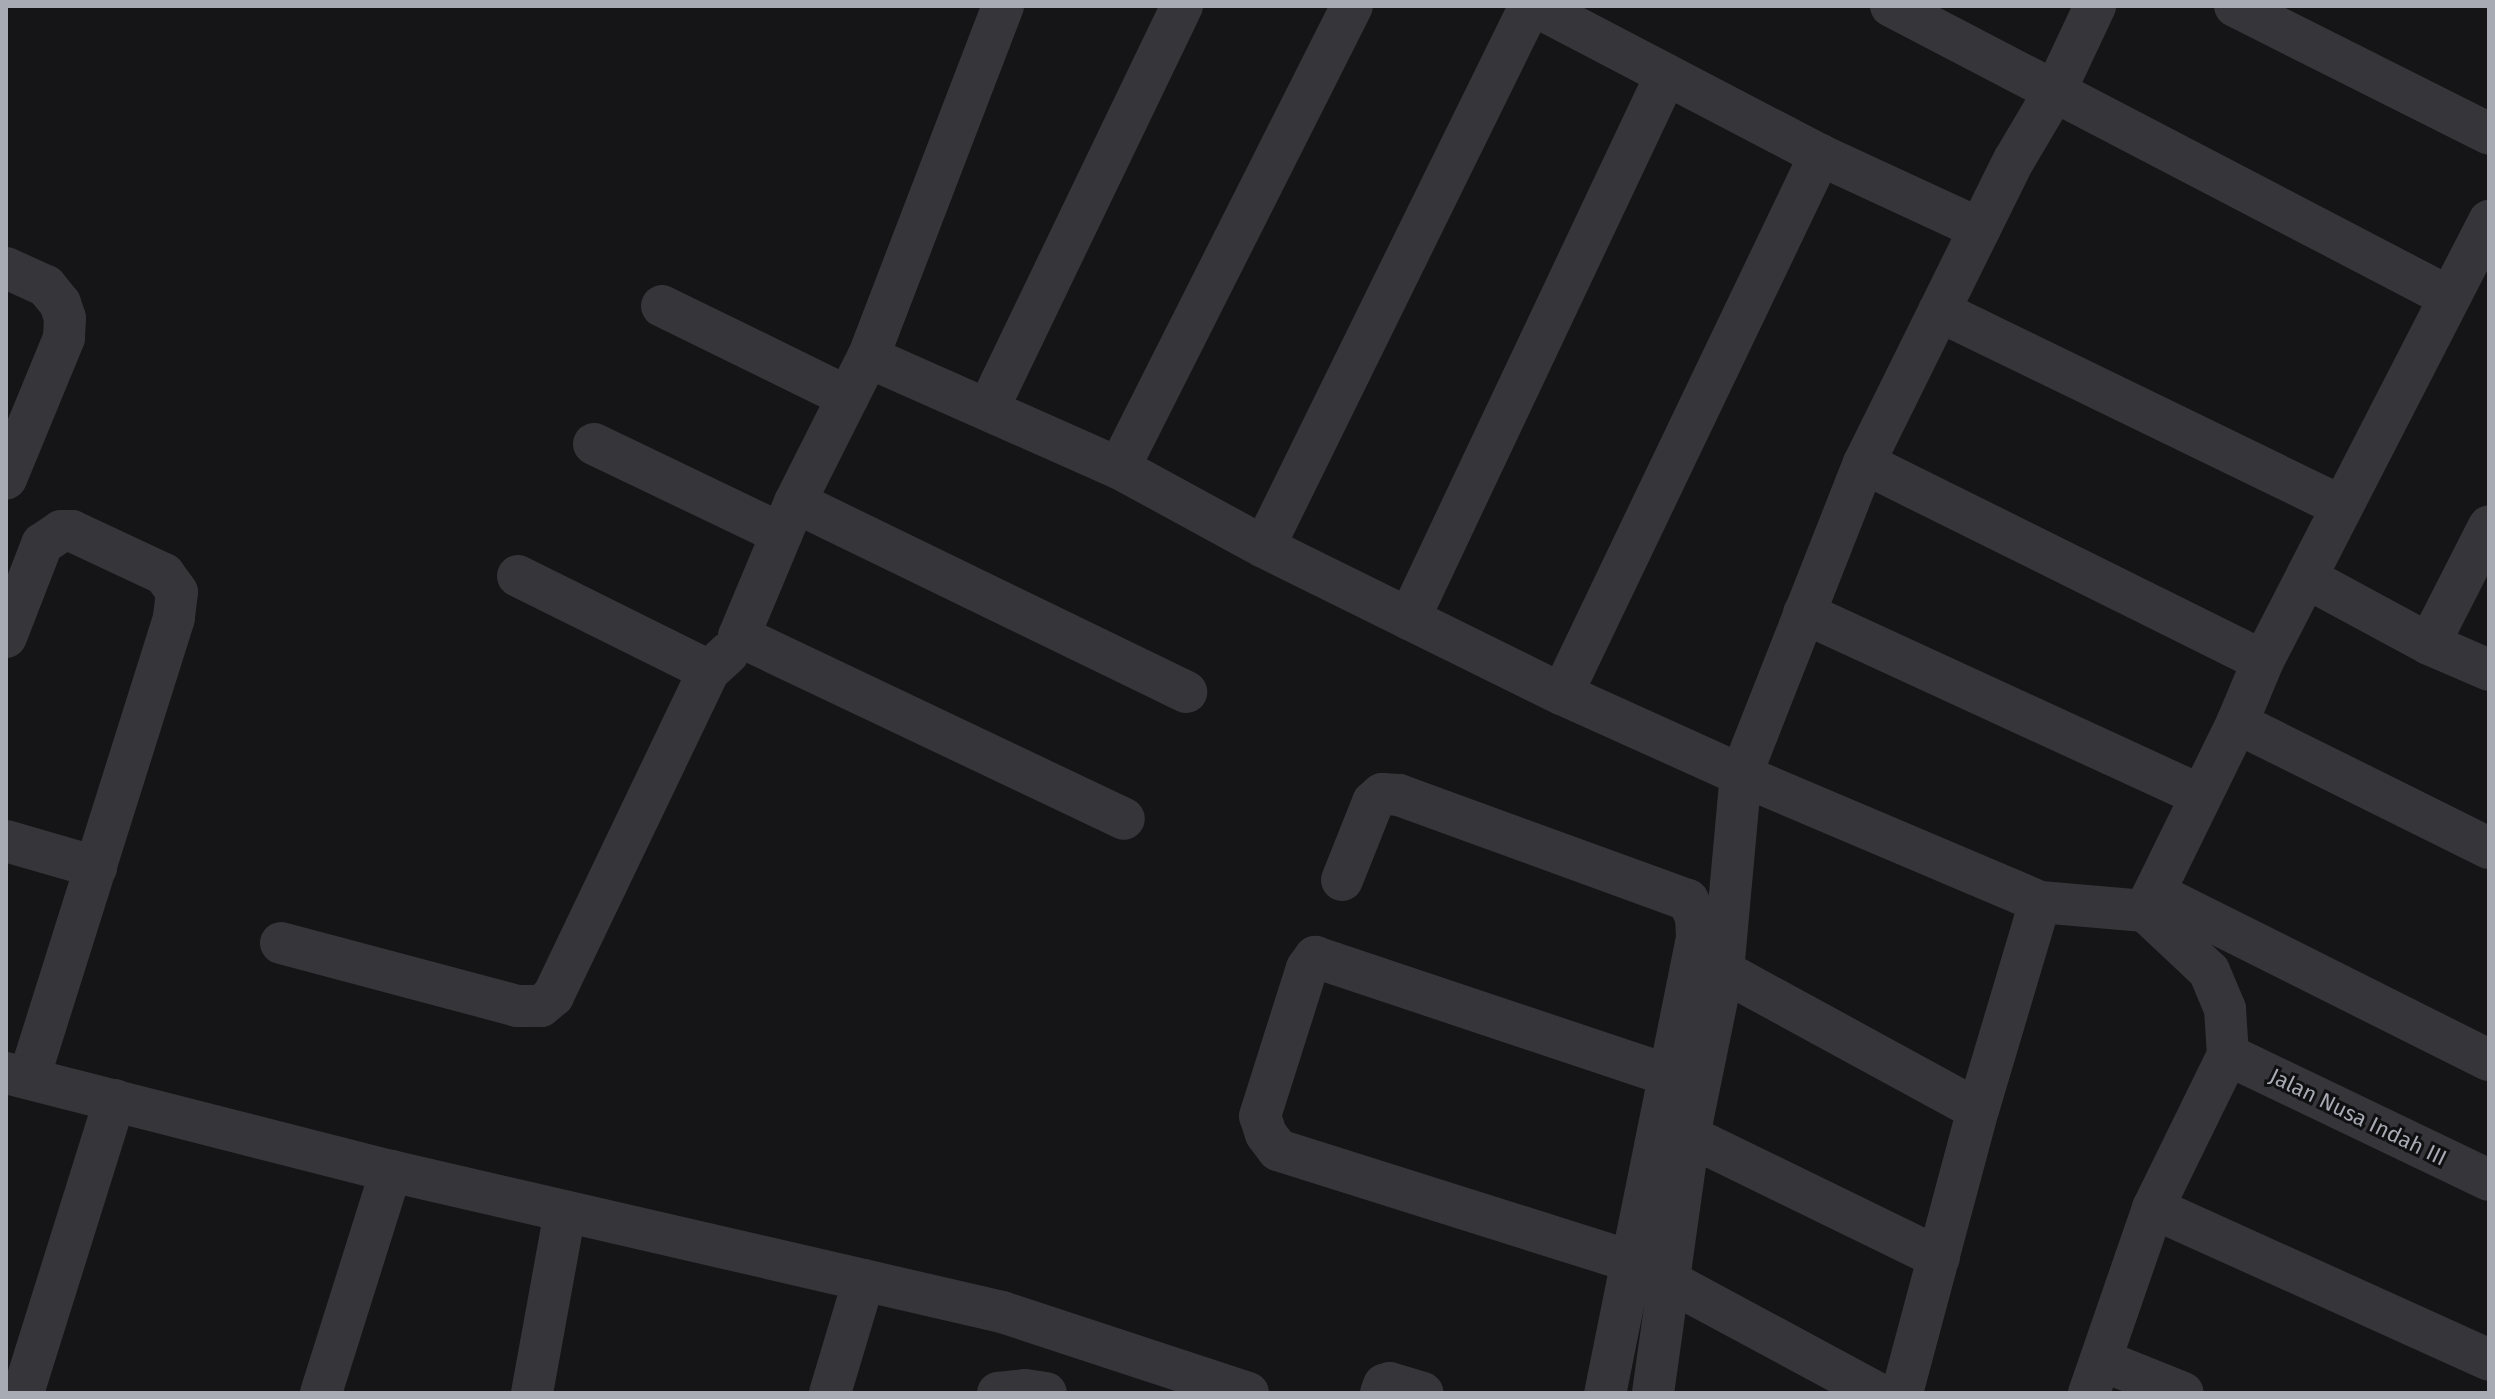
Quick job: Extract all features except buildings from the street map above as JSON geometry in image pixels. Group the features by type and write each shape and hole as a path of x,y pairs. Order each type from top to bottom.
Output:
{"street":[{"path":"281,943 517,1006 541,1006 553,996 709,671 724,659 739,636 789,518 868,357 1003,6"},
{"path":"988,409 1182,6"},
{"path":"1119,468 1352,6"},
{"path":"1264,547 1532,6 1820,155 1980,229"},
{"path":"1891,6 2056,89 2449,297"},
{"path":"1605,1393 1651,1272 1689,1136 1723,971 1741,775 1864,463 2014,160 2056,89 2095,6"},
{"path":"2235,6 2489,134"},
{"path":"1409,619 1666,75"},
{"path":"1562,694 1820,155"},
{"path":"2150,902 2237,723 2263,661 2489,221"},
{"path":"6,268 46,286 60,303 65,318 64,338 6,479"},
{"path":"662,306 848,397"},
{"path":"1939,311 2342,507"},
{"path":"868,357 1119,468 1264,547 1409,619 1562,694 1741,775 2040,902 2150,902 2489,1060"},
{"path":"594,444 789,518 1186,692"},
{"path":"1864,463 2263,661"},
{"path":"2429,644 2489,526"},
{"path":"6,637 42,544 61,531 72,531 164,574 177,592 174,618 96,867 17,1075 391,1171 1002,1312 1248,1393"},
{"path":"518,576 709,671"},
{"path":"2307,578 2429,644 2489,670"},
{"path":"1804,613 2200,795"},
{"path":"739,636 1124,819"},
{"path":"2237,723 2489,848"},
{"path":"1342,880 1373,802 1382,794 1399,795 1688,900 1696,917 1697,938 1670,1076 1651,1272 1653,1393"},
{"path":"6,841 96,867"},
{"path":"1902,1393 1978,1110 2040,902"},
{"path":"2150,902 2209,971 2225,1009 2228,1055 2153,1208 2095,1377 2183,1393"},
{"path":"1670,1076 1315,957 1307,968 1260,1116 1266,1134 1278,1150 1651,1272 1877,1393"},
{"path":"1723,971 1978,1110"},
{"name":"Jalan Nusa Indah III","path":"2228,1055 2489,1180"},
{"path":"23,1393 115,1100"},
{"path":"1689,1136 1939,1258"},
{"path":"321,1393 391,1171"},
{"path":"2153,1208 2489,1360"},
{"path":"532,1393 565,1212"},
{"path":"830,1393 864,1280"},
{"path":"1381,1393 1384,1385 1390,1383 1423,1393"},
{"path":"998,1393 1046,1393"}]}
